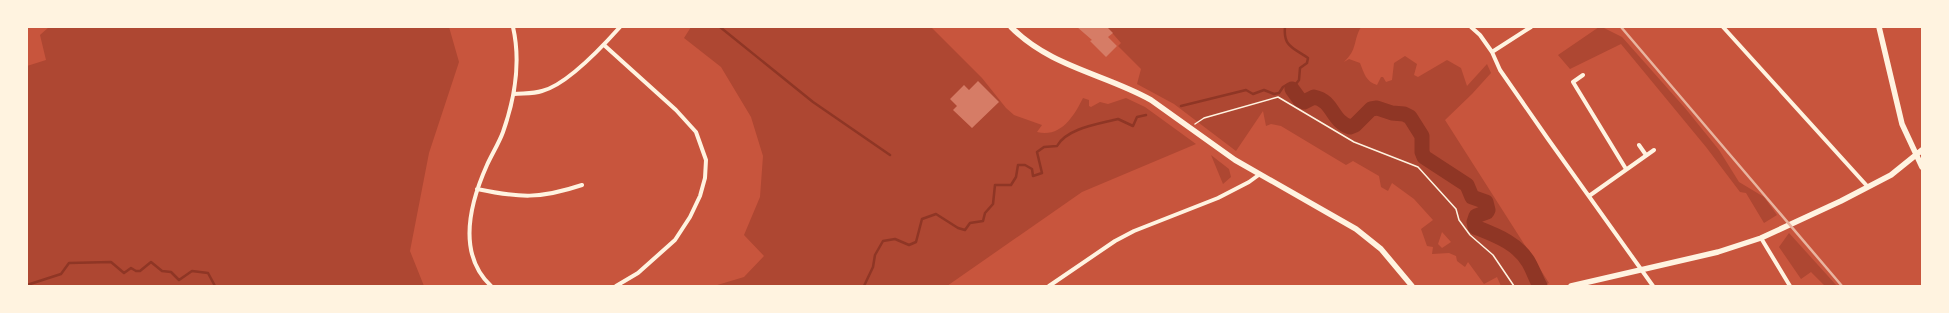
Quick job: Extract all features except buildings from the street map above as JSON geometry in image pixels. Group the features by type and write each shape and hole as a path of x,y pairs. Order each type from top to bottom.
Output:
{"street":[{"path":"491,286 483,279 475,265 469,247 469,224 477,189 503,133 514,94 516,62 513,27"},
{"path":"514,94 542,92 558,84 604,45 620,27"},
{"path":"1011,27 1050,56 1090,74 1137,92 1191,128 1235,160 1361,232 1381,249 1412,286"},
{"path":"1471,27 1480,35 1492,52 1500,70 1653,286"},
{"path":"1492,52 1531,27"},
{"path":"1723,27 1868,187"},
{"path":"1879,27 1902,124 1922,167"},
{"path":"604,45 676,110 696,132 706,160 705,178 700,196 690,217 675,240 638,273 616,286"},
{"path":"1583,75 1573,82 1626,169"},
{"path":"1639,145 1646,155"},
{"path":"1589,196 1654,150"},
{"path":"1571,286 1641,268 1718,252 1761,238 1841,201 1890,175 1922,150"},
{"path":"1049,286 1115,241 1134,231 1218,198 1249,182 1260,174"},
{"path":"477,189 522,197 556,193 582,185"},
{"path":"1761,238 1790,286"}],"path":[{"path":"1191,128 1204,118 1278,97 1354,142 1418,167 1456,209 1460,220 1470,235 1493,256 1514,286"}],"shaded area":[{"path":"49,27 449,27 459,62 429,153 410,251 424,286 27,286 27,66 46,60 40,35"},
{"path":"691,27 931,27 982,78 1006,108 1014,115 1042,125 1037,132 1053,132 1060,129 1071,118 1083,98 1089,100 1089,106 1091,107 1100,102 1108,104 1126,98 1145,107 1196,144 1082,192 947,286 714,286 744,277 764,256 744,235 760,197 763,156 751,117 721,67 684,38"},
{"path":"1107,27 1361,27 1353,49 1344,62 1349,59 1360,63 1364,74 1373,84 1377,85 1381,77 1383,77 1386,82 1392,80 1394,63 1405,56 1417,64 1414,75 1418,77 1447,60 1461,68 1467,86 1487,64 1491,73 1445,120 1549,283 1543,286 1501,286 1497,277 1484,284 1468,262 1465,267 1457,261 1456,256 1449,253 1432,254 1433,247 1427,246 1421,229 1433,220 1414,199 1392,183 1388,191 1381,187 1379,176 1353,161 1346,165 1281,126 1271,124 1266,126 1263,111 1236,151 1174,104 1137,84 1141,69 1118,46 1121,43","holes":["1442,232 1451,242 1442,248 1438,244"]},
{"path":"1599,27 1622,37 1685,108 1719,150 1739,182 1764,197 1777,215 1764,223 1746,193 1740,192 1706,147 1621,44 1570,69 1558,55"},
{"path":"1211,155 1229,169 1231,177 1223,184"},
{"path":"1789,233 1837,286 1825,286 1811,272 1801,279 1779,247"}],"waterway":[{"path":"720,27 813,102 890,155"},
{"path":"1181,106 1246,90 1253,94 1264,90 1274,94 1279,93 1283,87 1288,84 1292,89 1299,80 1300,68 1307,63 1308,58 1290,46 1286,39 1285,27"},
{"path":"1292,89 1300,100 1304,102 1314,97 1321,99 1339,120 1350,127 1355,125 1371,109 1377,108 1392,113 1404,114 1410,117 1422,136 1422,152 1424,157 1467,185 1472,197 1486,202 1488,210 1487,212 1476,216 1474,222 1475,227 1505,240 1519,250 1529,263 1540,286"},
{"path":"864,286 873,267 875,255 883,241 895,239 909,245 916,242 922,219 936,214 958,228 965,230 970,223 983,221 985,213 993,204 995,185 1011,185 1016,177 1018,165 1025,165 1032,169 1033,176 1042,173 1037,152 1044,147 1057,146 1068,135 1076,131 1118,119 1133,126 1137,117 1146,115"},
{"path":"27,285 61,274 69,263 111,262 124,273 131,268 136,271 140,271 151,262 162,271 171,272 179,280 192,271 208,273 215,286"}],"railway":[{"path":"1621,27 1842,286"}]}
